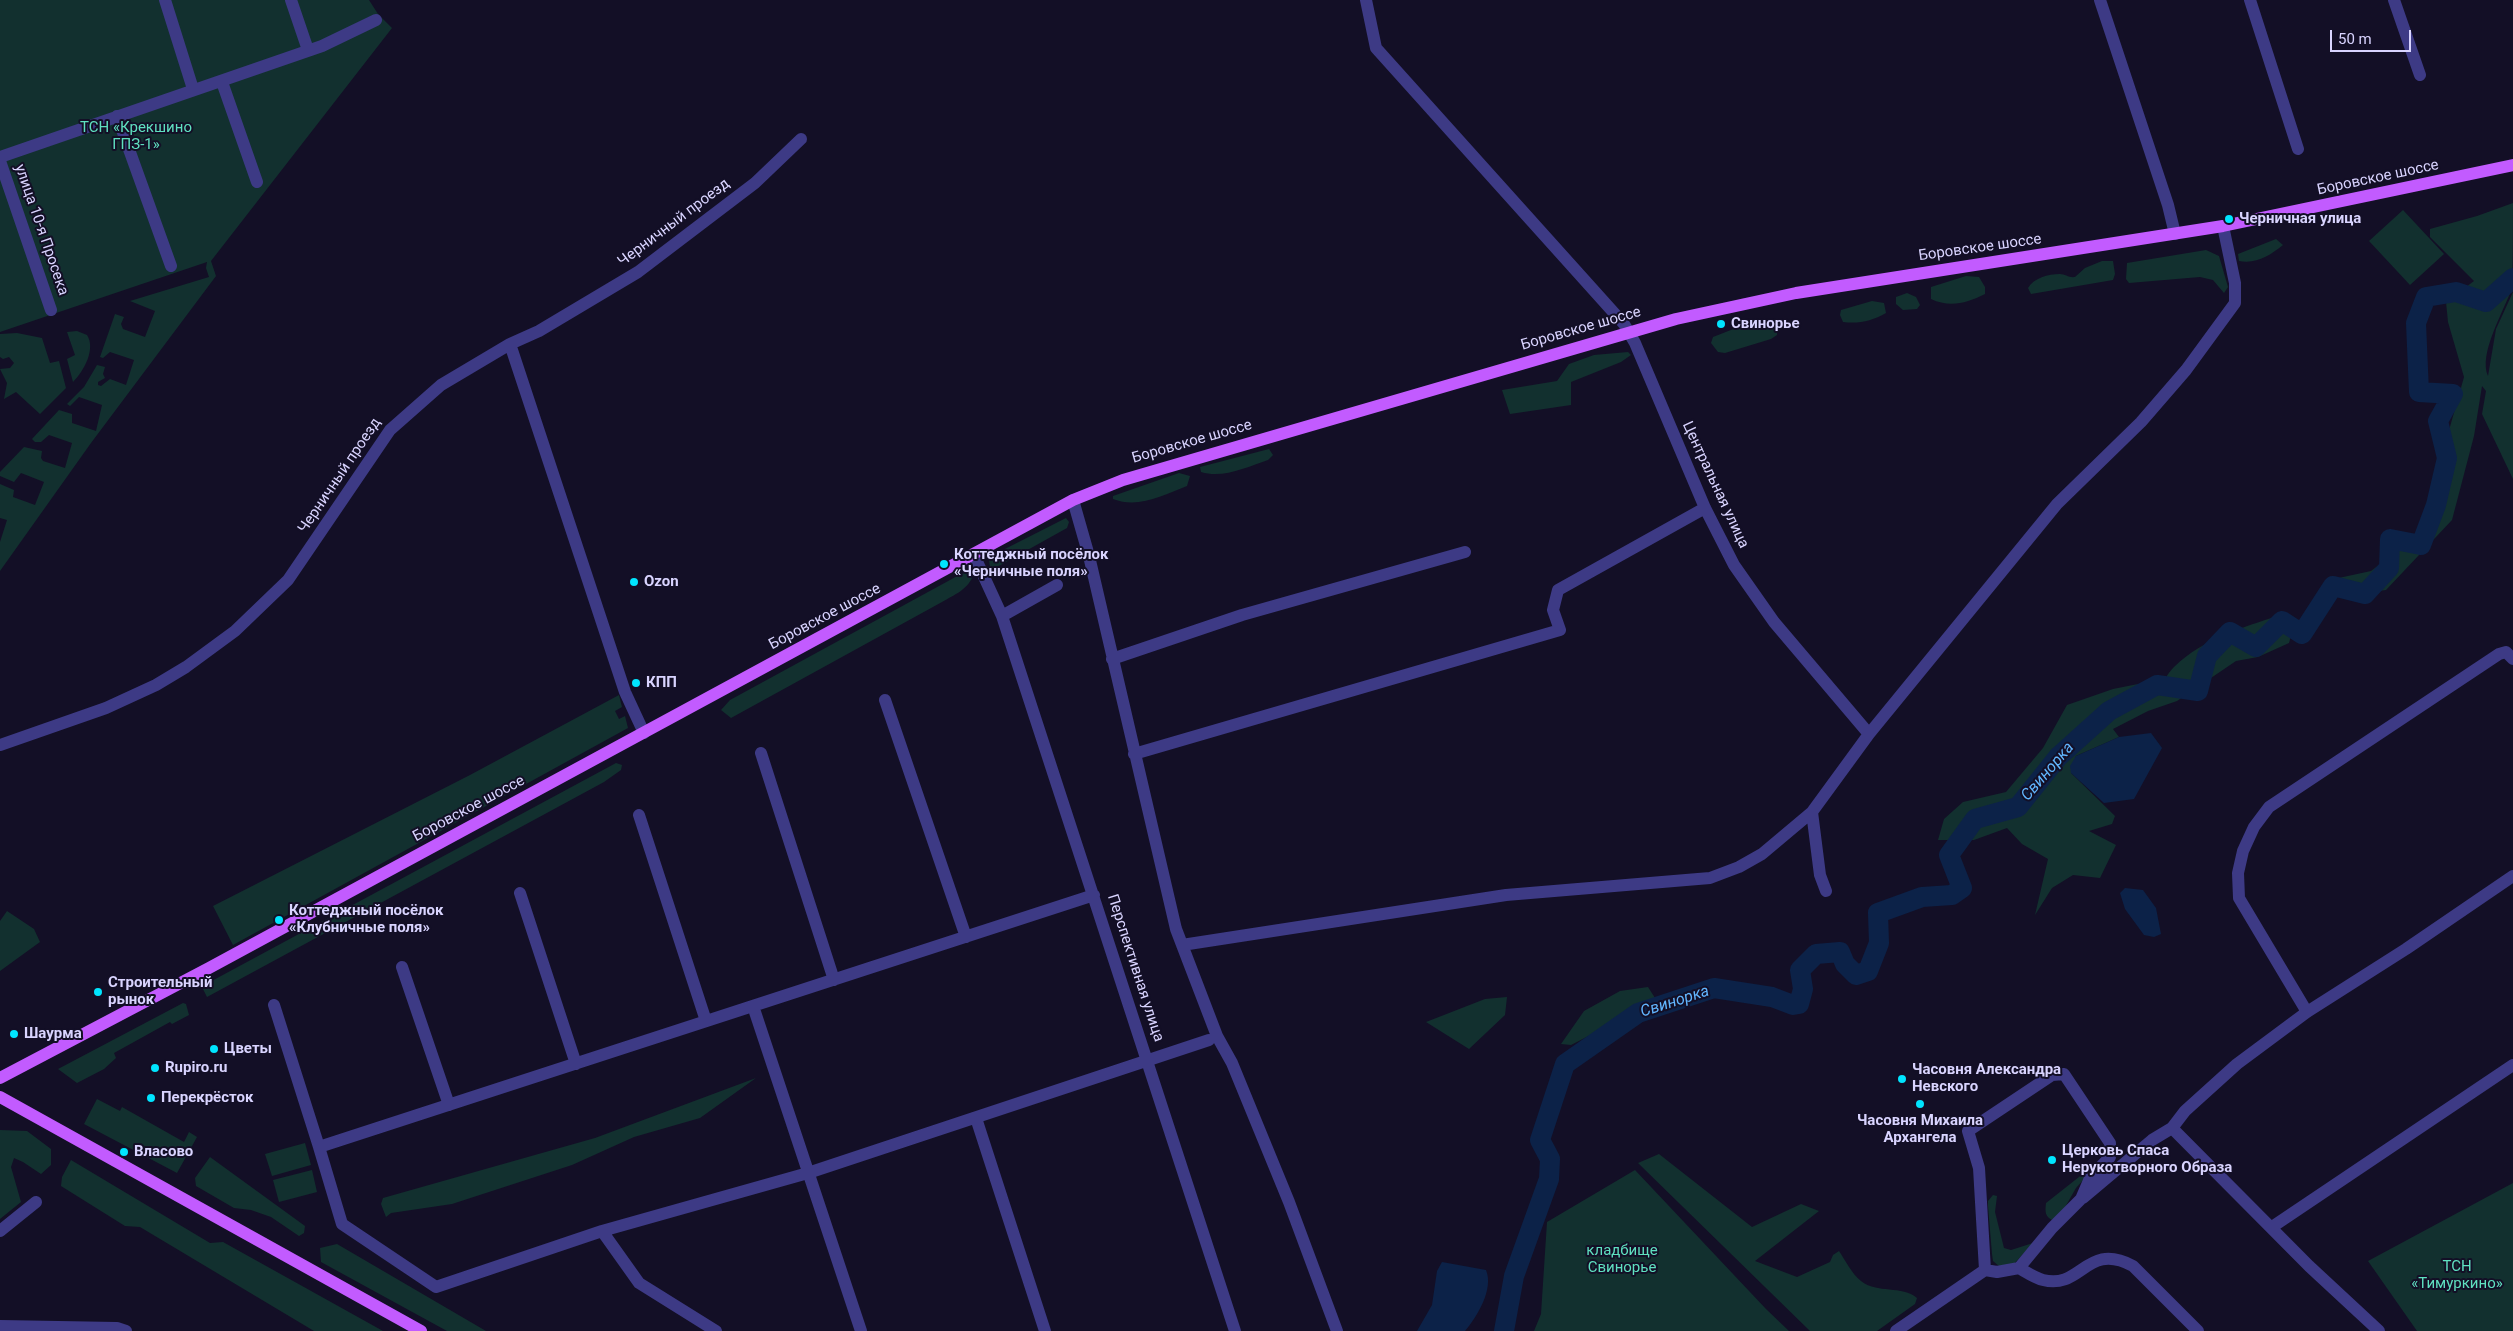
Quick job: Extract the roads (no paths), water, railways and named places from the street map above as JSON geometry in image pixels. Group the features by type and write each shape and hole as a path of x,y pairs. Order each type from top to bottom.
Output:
{"main road":[{"name":"Боровское шоссе","path":"0,1078 209,968 1073,500 1150,471 1676,318 1796,293 2223,226 2513,165"},
{"path":"0,1097 421,1331"}],"street":[{"path":"165,0 193,89"},
{"path":"291,0 308,50"},
{"name":"Центральная улица","path":"1366,0 1376,48 1624,324 1635,343 1705,508 1748,587 1774,622 1868,734"},
{"path":"2100,0 2168,205 2175,234"},
{"path":"2250,0 2298,149"},
{"path":"2394,0 2420,75"},
{"path":"0,157 193,89 222,82 308,50 376,20"},
{"path":"222,82 257,182"},
{"path":"117,116 171,266"},
{"name":"Черничный проезд","path":"0,745 106,708 156,685 186,667 235,631 288,580 396,422 441,385 510,344 539,331 638,272 755,183 801,139"},
{"name":"улица 10-я Просека","path":"0,161 50,310"},
{"path":"1182,945 1506,895 1710,878 1739,867 1762,854 1812,812 1868,734 2057,504 2141,422 2186,370 2235,303 2235,283 2223,226"},
{"path":"510,344 625,692 644,733"},
{"path":"1073,500 1090,556 1112,659 1176,929 1217,1036 1232,1063 1289,1202 1337,1331"},
{"path":"1134,754 1560,630 1553,610 1558,590 1705,508"},
{"path":"1112,659 1242,615 1465,552"},
{"name":"Перспективная улица","path":"974,555 1002,616 1236,1331"},
{"path":"1002,616 1057,585"},
{"path":"2307,1012 2239,898 2239,868 2243,851 2254,827 2269,808 2499,654 2506,652 2513,659"},
{"path":"884,700 966,937"},
{"path":"761,753 834,980"},
{"path":"1812,812 1820,875 1826,891"},
{"path":"639,815 706,1020"},
{"path":"2019,1268 2052,1228 2081,1199 2099,1187 2152,1140 2172,1128 2185,1111 2237,1064 2307,1012 2406,949 2513,876"},
{"path":"520,893 576,1064"},
{"path":"319,1147 706,1020 1094,896"},
{"path":"402,967 449,1105"},
{"path":"274,1005 342,1224 436,1287 602,1231 808,1173 1209,1040"},
{"path":"753,1006 861,1331"},
{"path":"2272,1227 2513,1065"},
{"path":"1985,1270 1979,1168 1968,1131 2052,1075 2064,1074 2070,1080 2112,1148 2110,1157 2090,1178 2081,1199"},
{"path":"976,1118 1045,1331"},
{"path":"2172,1128 2309,1266 2379,1331"},
{"path":"0,1231 36,1202"},
{"path":"602,1231 639,1283 716,1331"},
{"path":"1896,1331 1985,1270 1997,1272 2019,1268 2044,1280 2060,1280 2079,1272 2097,1260 2120,1259 2133,1266 2198,1331"},
{"path":"0,1326 117,1328 126,1331"}],"water":[{"path":"2151,733 2162,748 2134,799 2104,803 2071,773 2070,766 2076,756 2119,737"},
{"path":"2125,888 2143,890 2156,908 2161,934 2154,937 2144,935 2125,909 2120,893"},
{"path":"1442,1262 1486,1270 1488,1286 1486,1294 1479,1311 1465,1331 1417,1331 1432,1305 1437,1271"}],"waterway":[{"name":"Свинорка","path":"1504,1331 1514,1276 1549,1179 1550,1159 1540,1140 1565,1064 1638,1013 1714,988 1772,997 1793,1005 1799,1004 1803,989 1800,970 1816,954 1840,952 1845,964 1856,975 1868,971 1879,943 1878,913 1922,897 1952,895 1962,888 1949,855 1975,819 2018,807 2058,757 2109,711 2157,685 2198,691 2207,656 2230,632 2256,647 2282,621 2302,634 2333,586 2365,594 2389,568 2390,539 2421,545 2436,505 2447,458 2438,421 2453,394 2419,392 2416,323 2426,297 2456,292 2486,302 2513,278"}],"place":[{"name":"Черничная улица","path":"2229,219"},
{"name":"Свинорье","path":"1721,324"},
{"name":"Коттеджный посёлок «Черничные поля»","path":"944,564"},
{"name":"Ozon","path":"634,582"},
{"name":"КПП","path":"636,683"},
{"name":"Коттеджный посёлок «Клубничные поля»","path":"279,920"},
{"name":"Строительный рынок","path":"98,992"},
{"name":"Шаурма","path":"14,1034"},
{"name":"Цветы","path":"214,1049"},
{"name":"Rupiro.ru","path":"155,1068"},
{"name":"Часовня Александра Невского","path":"1902,1079"},
{"name":"Перекрёсток","path":"151,1098"},
{"name":"Часовня Михаила Архангела","path":"1920,1104"},
{"name":"Власово","path":"124,1152"},
{"name":"Церковь Спаса Нерукотворного Образа","path":"2052,1160"}],"park label":[{"name":"ТСН «Крекшино ГПЗ-1»","path":"136,136"},
{"name":"кладбище Свинорье","path":"1622,1260"},
{"name":"ТСН «Тимуркино»","path":"2457,1276"}]}
